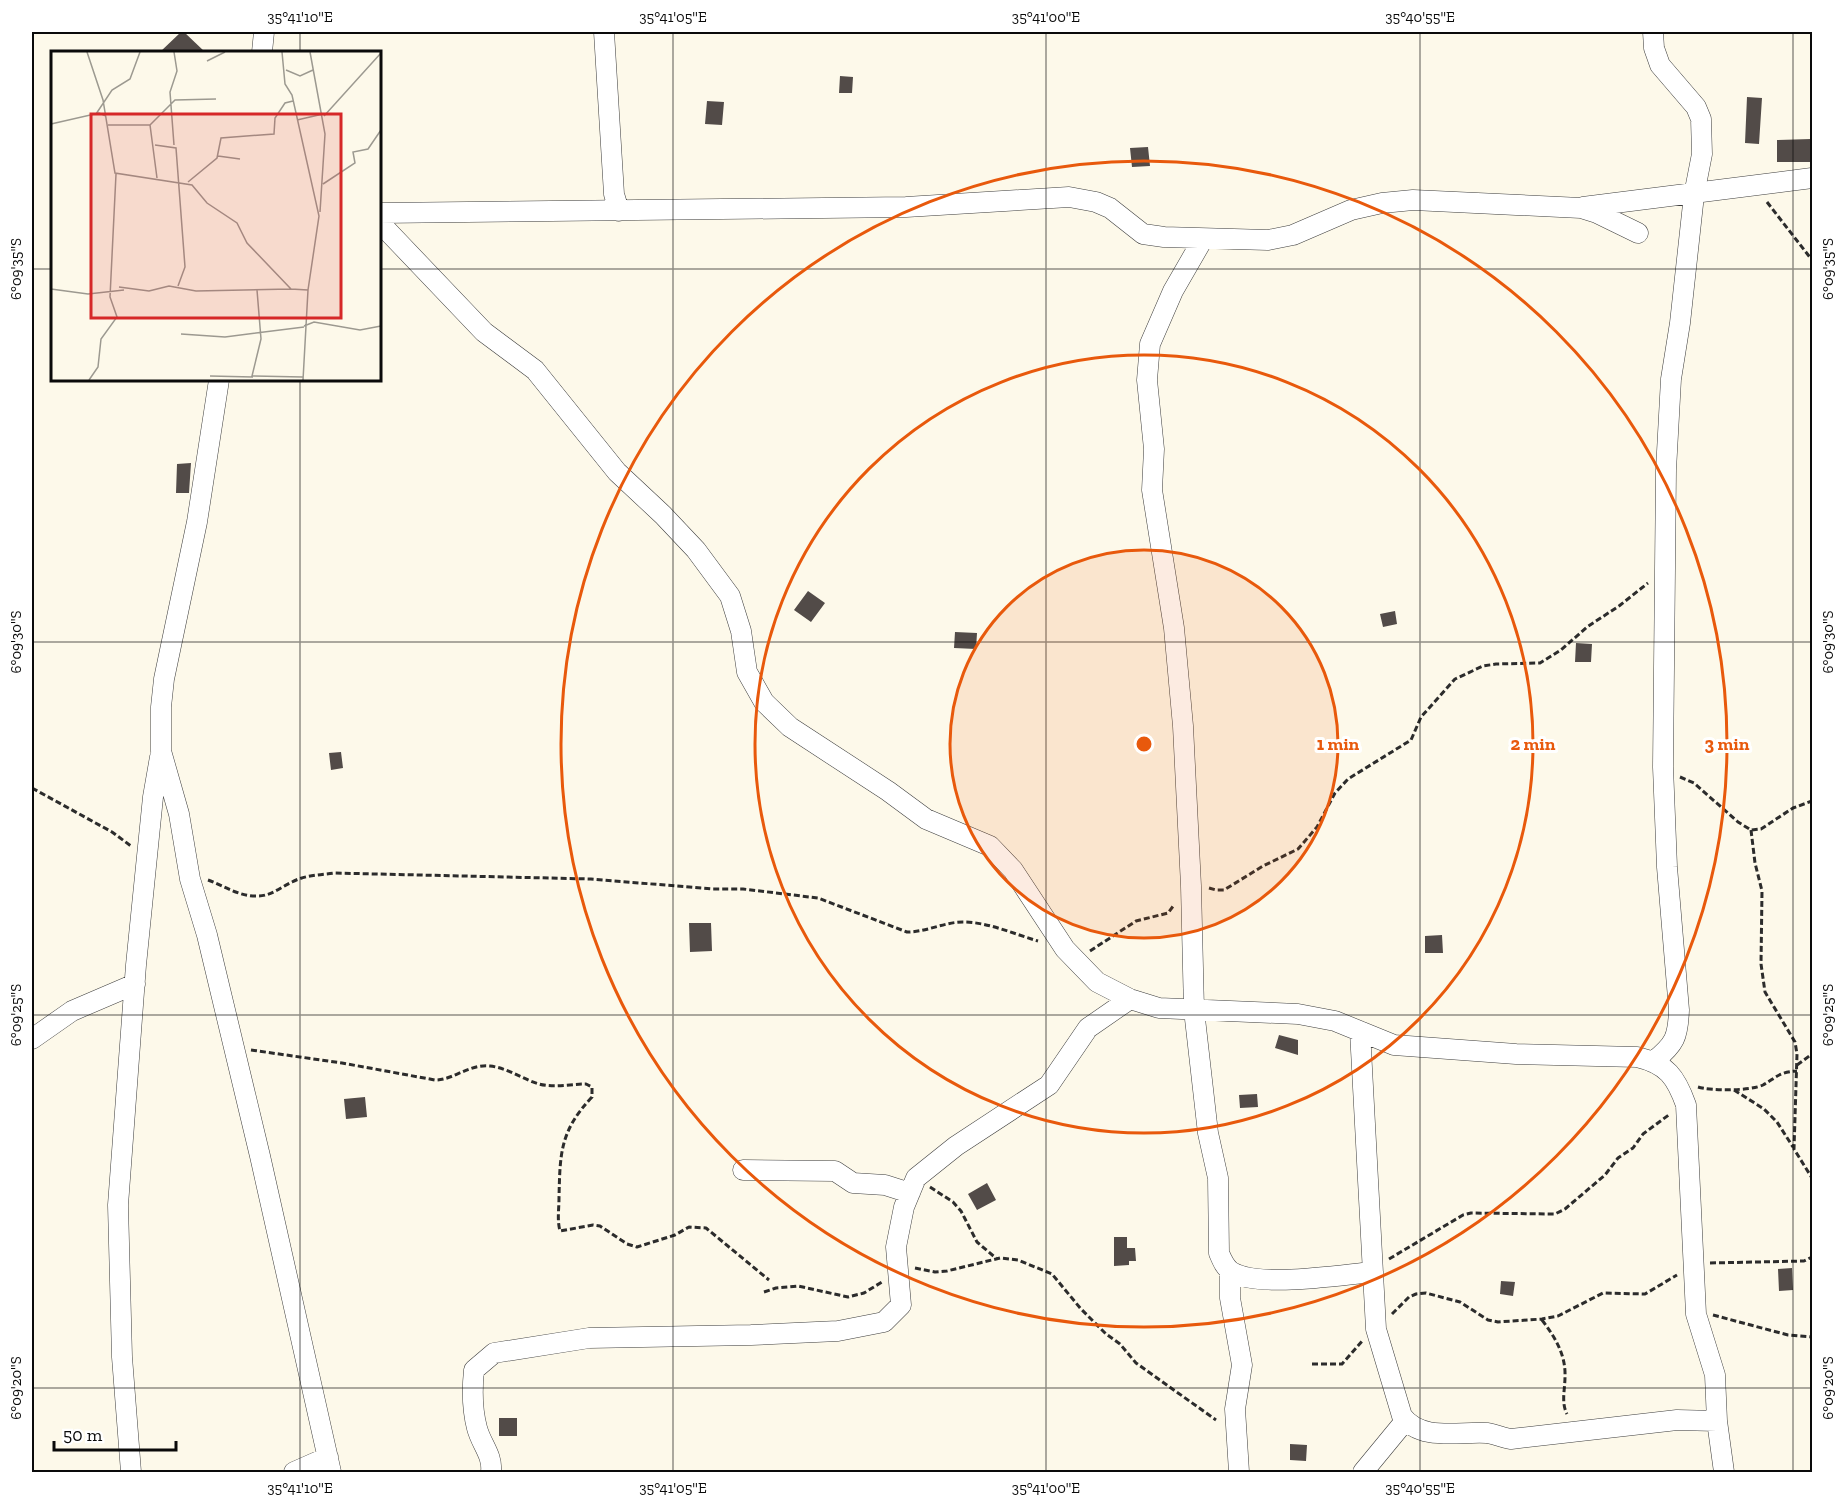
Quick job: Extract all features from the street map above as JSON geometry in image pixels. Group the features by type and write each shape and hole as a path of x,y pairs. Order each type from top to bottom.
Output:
{"street":[{"path":"262,51 264,32"},
{"path":"604,32 614,194 619,211"},
{"path":"1653,32 1654,48 1660,65 1696,106 1701,119 1702,154 1694,195 1680,323 1671,379 1666,470 1663,767 1667,867 1679,1018 1675,1041 1654,1061"},
{"path":"381,213 906,207 1069,197 1096,202 1110,208 1143,234 1203,239 1268,240 1293,235 1351,210 1382,203 1413,200 1581,208 1812,178"},
{"path":"1581,208 1597,213 1638,233"},
{"path":"381,224 484,332 535,370 617,472 696,550 730,596 741,631 747,672 764,702 790,726 926,819 990,846 1012,870 1070,955 1097,982 1130,999 1159,1008 1298,1014 1335,1021 1394,1045 1516,1054 1637,1057 1654,1061 1669,1072 1676,1081 1686,1105 1696,1314 1715,1375 1717,1421 1724,1473"},
{"path":"1203,239 1173,291 1150,344 1147,380 1154,449 1152,490 1174,628 1183,726 1191,886 1194,1010 1208,1133 1218,1178 1219,1253 1222,1262 1230,1272 1252,1279 1277,1279 1373,1270"},
{"path":"131,1473 122,1357 118,1205 135,984 147,858 161,751 161,707 164,679 197,522 219,381"},
{"path":"161,751 179,813 190,879 207,935 330,1465 294,1473"},
{"path":"32,1039 72,1011 135,984"},
{"path":"491,1473 492,1461 477,1428 472,1390 474,1370 494,1353 589,1338 827,1332 884,1322 901,1305 896,1247 904,1207 913,1186 956,1146 1049,1085 1088,1028 1130,999"},
{"path":"1360,1031 1376,1329 1405,1421 1423,1430 1437,1433 1489,1433 1510,1439 1677,1420 1717,1421"},
{"path":"743,1170 835,1171 853,1183 913,1186"},
{"path":"1230,1272 1230,1298 1242,1365 1235,1409 1239,1473"},
{"path":"1363,1473 1405,1421"}],"path":[{"path":"1748,186 1768,203 1812,260"},
{"path":"190,879 205,879 243,894 258,896 272,893 292,881 308,876 334,873 591,879 743,889 818,898 907,932 922,932 941,925 964,922 989,926 1070,955 1136,921 1168,913 1182,890 1191,886 1203,885 1216,890 1224,890 1263,866 1298,849 1317,827 1341,786 1348,779 1411,740 1421,717 1455,679 1483,666 1540,663 1619,606 1665,568"},
{"path":"1663,767 1694,783 1738,822 1751,830 1761,829 1793,808 1812,801"},
{"path":"32,788 112,832 147,858"},
{"path":"1751,830 1755,863 1762,891 1761,964 1765,992 1795,1042 1797,1071 1794,1149"},
{"path":"235,1054 244,1050 253,1050 435,1080 448,1078 474,1068 490,1066 509,1071 541,1085 586,1084 592,1087 592,1097 572,1121 559,1161 561,1231 600,1226 627,1245 637,1247 675,1235 689,1227 706,1228 769,1281"},
{"path":"1797,1065 1812,1054"},
{"path":"1676,1081 1712,1091 1757,1087 1782,1072 1797,1071"},
{"path":"1733,1089 1771,1115 1812,1178"},
{"path":"1373,1270 1463,1215 1471,1213 1555,1214 1565,1209 1605,1175 1618,1158 1633,1148 1643,1134 1672,1112"},
{"path":"913,1186 953,1202 961,1211 977,1242 997,1259"},
{"path":"1312,1364 1346,1362 1360,1343 1403,1302 1416,1294 1433,1294 1455,1300 1488,1320 1498,1322 1542,1319 1558,1316 1603,1293 1646,1294 1694,1263 1804,1261 1812,1257"},
{"path":"764,1292 776,1288 798,1286 848,1297 864,1293 898,1272 916,1268 935,1272 997,1259 1018,1260 1052,1274 1081,1310 1120,1344 1136,1364 1216,1420"},
{"path":"1696,1314 1721,1315 1788,1335 1812,1337"},
{"path":"1542,1319 1559,1345 1565,1368 1564,1409 1568,1417 1586,1431"}],"building":[{"path":"181,32 184,32 204,51 161,51"},
{"path":"840,76 853,77 852,93 839,93"},
{"path":"1747,97 1762,98 1759,144 1745,143"},
{"path":"707,101 724,102 722,125 705,124"},
{"path":"1811,139 1812,162 1777,162 1777,140"},
{"path":"1148,147 1150,166 1132,167 1130,148"},
{"path":"191,463 189,493 176,493 177,464"},
{"path":"808,591 825,603 811,622 794,610"},
{"path":"1395,611 1397,624 1383,627 1380,614"},
{"path":"955,632 977,633 976,649 954,648"},
{"path":"1576,643 1592,644 1591,662 1575,662"},
{"path":"341,752 343,768 331,770 329,753"},
{"path":"689,923 711,923 712,951 690,952"},
{"path":"1442,935 1443,953 1425,953 1425,936"},
{"path":"1279,1035 1298,1040 1298,1055 1275,1048"},
{"path":"1257,1094 1258,1107 1240,1108 1239,1095"},
{"path":"365,1097 367,1117 346,1119 344,1099"},
{"path":"987,1183 996,1200 977,1210 968,1194"},
{"path":"1114,1237 1127,1237 1127,1248 1135,1248 1136,1261 1129,1261 1129,1265 1114,1266"},
{"path":"1792,1268 1793,1290 1779,1291 1778,1269"},
{"path":"1501,1281 1515,1282 1513,1296 1500,1294"},
{"path":"499,1418 517,1418 517,1436 499,1436"},
{"path":"1290,1444 1307,1445 1306,1461 1290,1460"}]}
